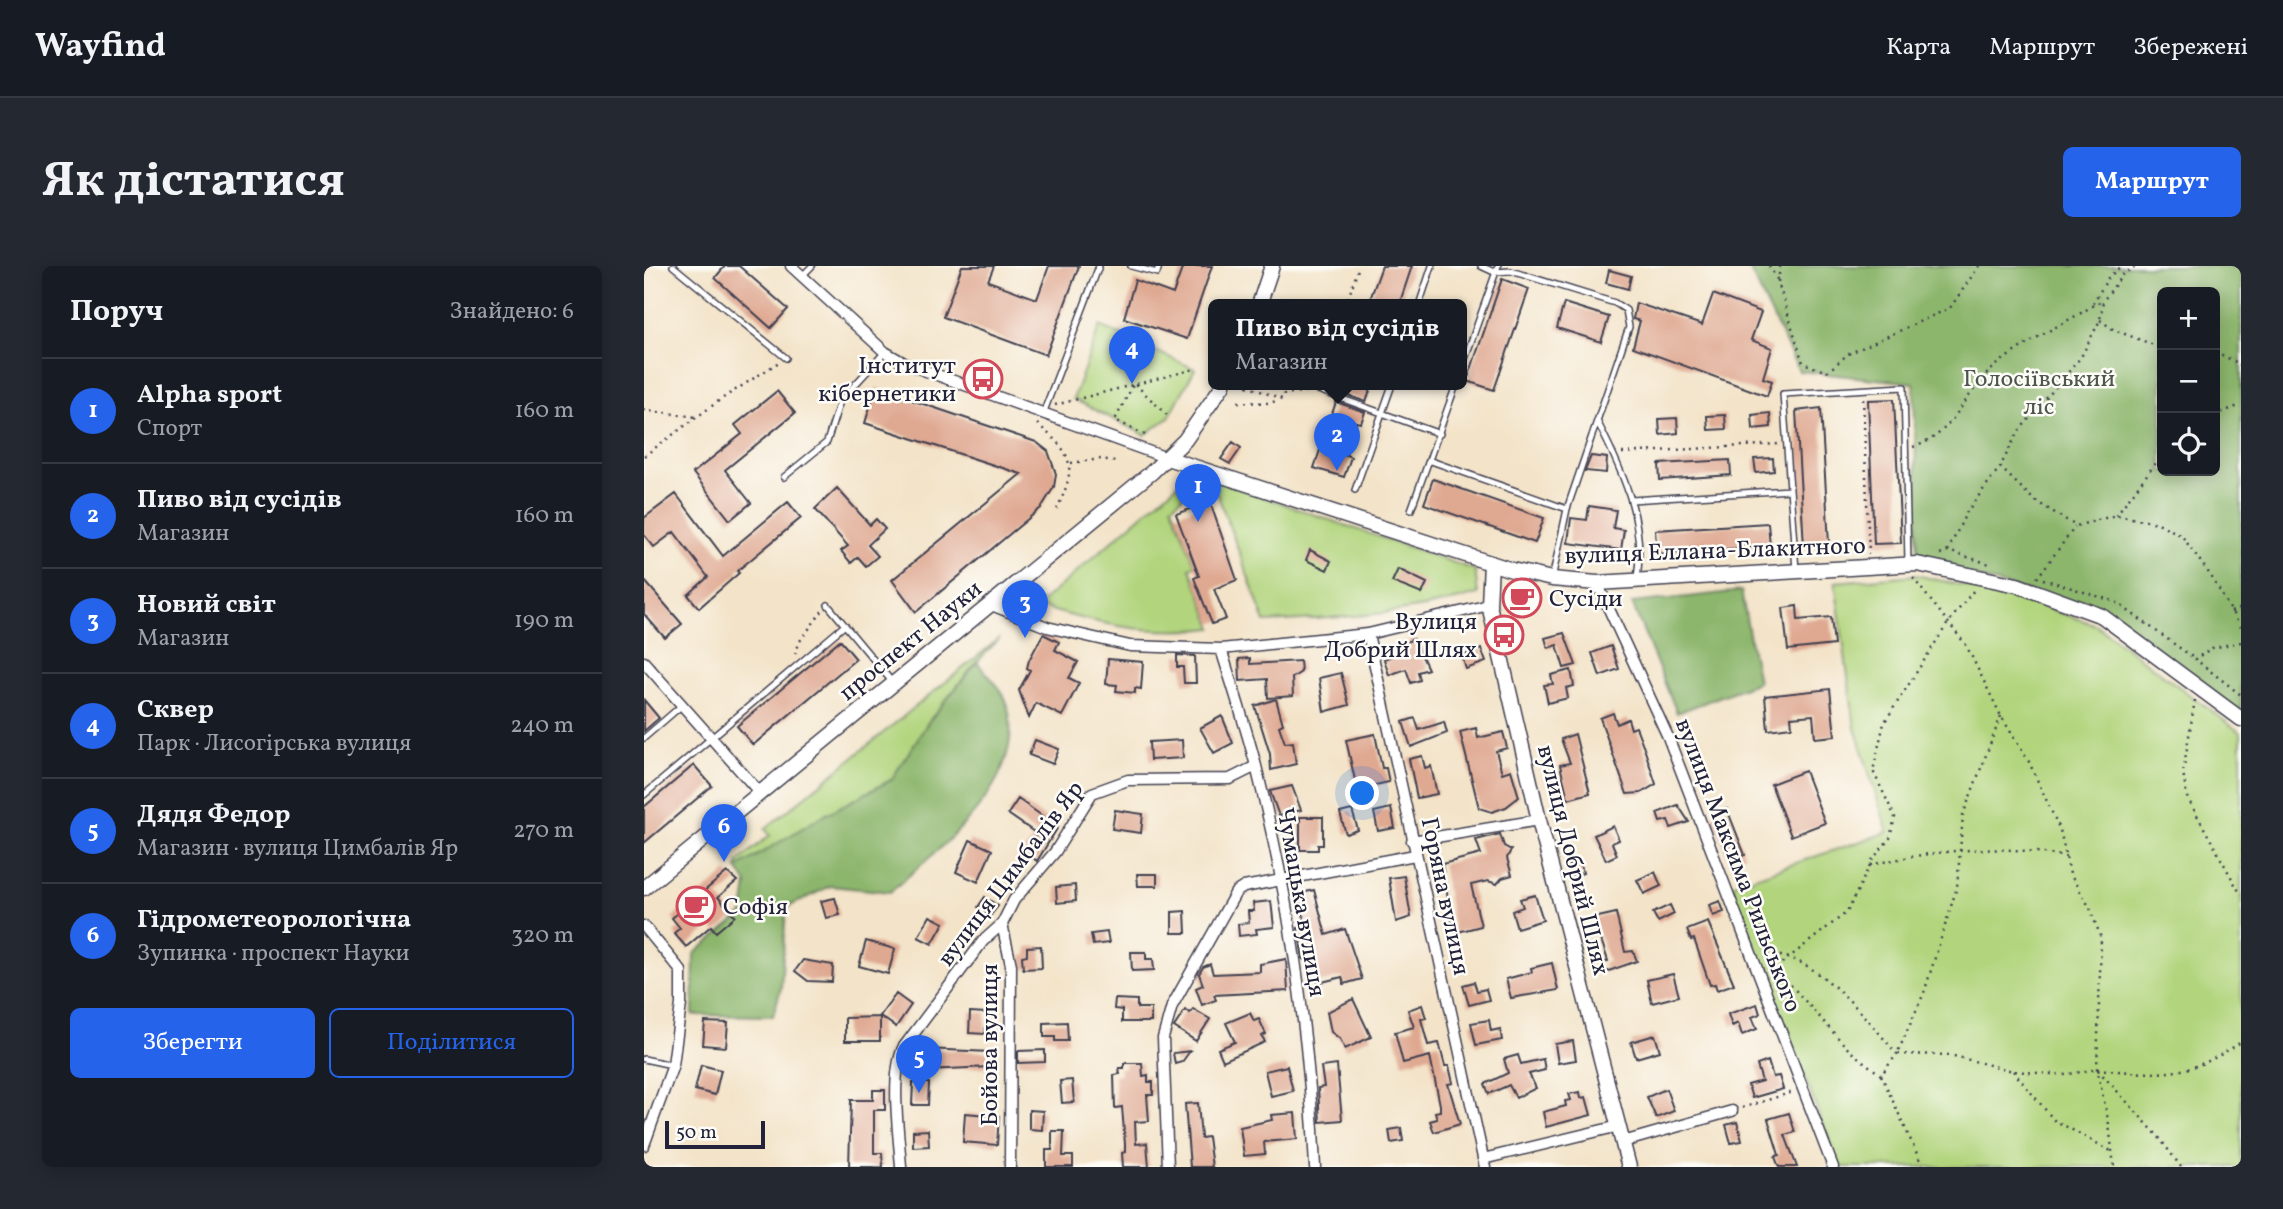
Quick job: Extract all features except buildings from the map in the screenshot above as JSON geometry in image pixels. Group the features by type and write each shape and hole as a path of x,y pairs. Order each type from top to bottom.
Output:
{"street":[{"path":"791,266 884,352 904,363 1167,458"},
{"path":"1261,299 1272,266"},
{"name":"проспект Науки","path":"644,888 1167,458 1189,435 1220,390"},
{"name":"вулиця Еллана-Блакитного","path":"1167,458 1491,563 1552,579 1597,583 1869,567 1908,568 2017,585 2102,616 2241,719"},
{"name":"вулиця Добрий Шлях","path":"1491,563 1489,605 1539,820 1629,1167"},
{"name":"вулиця Максима Рильського","path":"1597,583 1668,737 1833,1167"},
{"path":"989,604 1047,627 1130,646 1221,649 1368,634 1489,605"},
{"name":"Горяна вулиця","path":"1368,634 1484,1163"},
{"name":"Чумацька вулиця","path":"1221,649 1256,766 1281,880 1298,988 1315,1167"},
{"path":"644,662 760,793"},
{"name":"вулиця Цимбалів Яр","path":"901,1167 899,1058 983,941 1002,924 1014,900 1055,852 1092,793 1128,780 1230,779 1256,766"},
{"path":"1412,841 1539,820"},
{"path":"1168,1167 1161,1053 1172,1006 1236,892 1244,887 1415,855"},
{"name":"Бойова вулиця","path":"1002,924 1011,965 1010,1167"},
{"path":"644,926 681,971 681,1004 673,1066 644,1145"},
{"path":"1623,1142 1732,1111"},
{"path":"1484,1163 1619,1126"}],"lane":[{"path":"673,266 786,358"},
{"path":"803,276 812,266"},
{"path":"1042,415 1099,266"},
{"path":"1131,266 1157,274 1159,266"},
{"path":"1421,299 1432,266"},
{"path":"1481,266 1511,271 1615,303 1626,310 1629,327 1567,509 1552,579"},
{"path":"1467,353 1496,269"},
{"path":"784,477 827,442 840,401 884,352"},
{"path":"1796,572 1783,394 1904,387 1908,568"},
{"path":"1318,390 1440,434"},
{"path":"1355,490 1390,390"},
{"path":"1411,510 1431,461 1454,390"},
{"path":"1597,420 1614,453 1636,516 1640,562 1637,581"},
{"path":"1431,461 1567,509"},
{"path":"1631,500 1790,490"},
{"path":"828,605 893,683"},
{"path":"644,795 845,625"},
{"path":"644,738 682,705"},
{"path":"644,1059 673,1066"}],"path":[{"path":"1348,299 1359,266"},
{"path":"1769,266 1778,282 1803,363 1827,372 1848,354 1950,308 1979,266"},
{"path":"1778,282 1780,266"},
{"path":"1905,449 1941,435 1963,402 1992,369 2046,330 2083,313 2093,303 2108,278 2121,266"},
{"path":"1948,551 1966,513 2000,467 2018,432 2081,357 2100,320 2102,302 2123,274 2136,266"},
{"path":"2093,303 2102,302"},
{"path":"2100,320 2114,330 2157,346"},
{"path":"2220,354 2240,364 2241,371"},
{"path":"644,456 696,417 786,358"},
{"path":"1058,509 1070,481 1071,463 1042,415 1134,383 1195,369"},
{"path":"1134,383 1169,417"},
{"path":"1134,383 1115,420 1145,435"},
{"path":"1862,389 1869,567"},
{"path":"1258,390 1282,399"},
{"path":"1238,402 1270,403 1282,399 1284,394 1318,390"},
{"path":"2220,413 2241,405"},
{"path":"644,410 696,417"},
{"path":"1614,453 1786,443"},
{"path":"1071,463 1101,459 1115,461"},
{"path":"2116,515 2157,462"},
{"path":"2000,467 2035,500 2076,526"},
{"path":"1180,480 1186,500 1211,494 1214,475"},
{"path":"2037,578 2076,526 2116,515 2158,523 2182,536 2211,576 2241,628"},
{"path":"1908,568 1966,645 2001,716 2029,762 2060,830 2070,874 2090,908 2101,938 2097,1069 2109,1124 2110,1151 2114,1167"},
{"path":"1923,1167 1881,1075 1850,1051 1789,987 1780,973 1782,964 1789,957 1815,940 1847,912 1870,865 1890,838 1895,817 1873,771 1884,723 1948,623 1978,585"},
{"path":"792,670 800,641 828,605"},
{"path":"2231,612 2241,608"},
{"path":"2241,642 2212,648 2195,659 2241,695"},
{"path":"2196,695 2183,772 2187,796 2241,895"},
{"path":"1881,1075 1897,1054 1928,979 1957,887 1963,815 2001,716"},
{"path":"1870,865 1909,856 1996,847 2066,858"},
{"path":"1753,960 1769,955 1789,957 1824,978 1897,1054 1950,1055 2013,1071 2064,1075 2097,1069 2138,1073 2190,1071 2213,1062 2241,1042"},
{"path":"2097,1069 2158,1136 2181,1167"},
{"path":"2013,1071 2054,1120 2110,1151"},
{"path":"1732,1111 1802,1089"}],"green space":[{"name":"Голосіївський ліс","path":"1748,266 2241,266 2241,713 2104,613 1918,561 1914,383 1799,371"},
{"path":"1100,326 1195,369 1169,417 1145,435 1073,399"},
{"path":"1196,472 1210,477 1208,489 1190,494 1187,477 1195,475"},
{"path":"1217,481 1475,570 1478,594 1399,611 1265,622 1217,493"},
{"path":"1178,484 1183,497 1172,506 1195,565 1190,568 1213,628 1168,630 1124,627 1037,606"},
{"path":"1916,575 2013,597 2096,625 2241,733 2241,1167 1839,1167 1731,885 1888,832 1855,728 1835,582"},
{"path":"1741,591 1758,682 1677,713 1632,603"},
{"path":"1000,638 929,721 892,780 819,818 737,868 739,861 770,835 765,829"},
{"path":"977,662 1004,696 1011,730 1006,758 994,784 977,809 956,833 890,892 830,886 786,908 781,988 773,1016 693,1015 694,954 743,914 747,884 737,868 819,818 891,780 929,721"}],"place":[{"name":"Інститут кібернетики","path":"983,379"},
{"name":"Сквер","path":"1132,384"},
{"name":"Пиво від сусідів","path":"1337,471"},
{"name":"Alpha sport","path":"1198,522"},
{"name":"Сусіди","path":"1522,598"},
{"name":"Вулиця Добрий Шлях","path":"1504,635"},
{"name":"Новий світ","path":"1025,638"},
{"name":"Гідрометеорологічна","path":"724,862"},
{"name":"Софія","path":"696,906"},
{"name":"Дядя Федор","path":"919,1093"}]}
